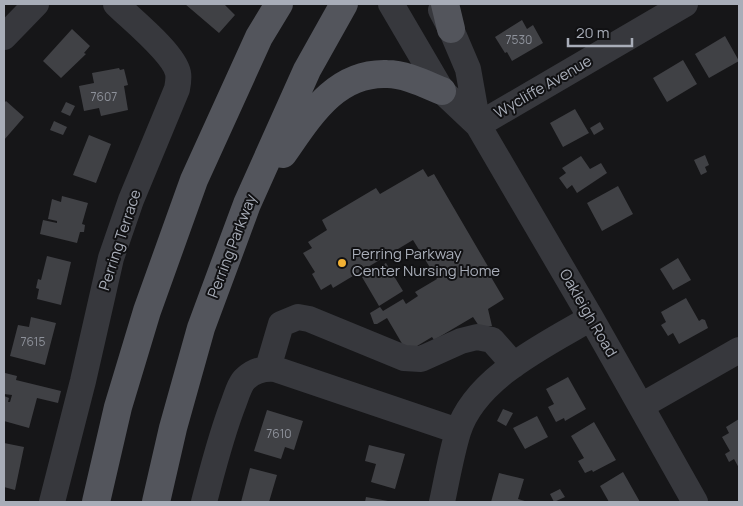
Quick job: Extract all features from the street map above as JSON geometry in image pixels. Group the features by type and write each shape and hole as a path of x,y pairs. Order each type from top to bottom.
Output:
{"main road":[{"path":"96,502 118,407 147,311 194,180 259,37 279,4"},
{"name":"Perring Parkway","path":"156,502 201,328 247,204 307,70 344,4"},
{"path":"247,204 313,111 330,94 347,82 366,75 388,74 410,79 442,91"}],"street":[{"path":"4,37 36,4"},
{"name":"Perring Terrace","path":"52,502 83,381 111,258 131,200 177,89 178,74 174,63 167,53 116,4"},
{"name":"Oakleigh Road","path":"391,4 442,91 478,125 591,318 695,502"},
{"name":"Oakleigh Road","path":"437,4 448,16 468,69 478,125"},
{"name":"Wycliffe Avenue","path":"478,125 685,4"},
{"path":"268,368 281,324 298,317 309,319 404,358 421,359 461,341 477,337 492,340 514,365"},
{"path":"442,502 458,431 468,409 497,377 591,318"},
{"path":"641,406 739,350"},
{"path":"204,502 223,430 239,390 245,378 258,370 275,369 458,431"}],"building":[{"path":"185,4 227,4 225,5 235,15 219,33"},
{"path":"522,20 527,29 533,25 543,43 512,61 495,37"},
{"path":"72,29 90,46 84,53 86,54 61,78 43,61"},
{"path":"725,36 739,61 709,78 695,54"},
{"path":"683,60 697,84 667,102 653,78"},
{"path":"119,68 120,70 124,69 128,85 124,86 128,110 101,116 99,108 84,111 79,86 94,83 92,73"},
{"path":"6,101 24,117 4,140 4,103"},
{"path":"66,102 75,106 70,116 61,112"},
{"path":"575,109 589,133 563,147 550,123"},
{"path":"54,121 67,127 63,135 50,130"},
{"path":"600,122 604,129 594,135 590,128"},
{"path":"89,135 111,144 96,183 73,175"},
{"path":"705,155 709,165 705,167 707,172 701,175 694,160"},
{"path":"581,156 590,169 601,163 607,173 577,193 572,185 567,189 559,178 566,173 562,168"},
{"name":"Perring Parkway Center Nursing Home","path":"423,169 428,177 434,174 493,275 491,277 504,299 488,309 492,326 479,326 473,317 434,340 432,337 407,352 387,318 374,324 370,313 380,307 383,311 403,299 406,304 418,296 415,292 437,279 413,240 333,288 331,284 321,290 312,274 315,272 303,253 312,248 308,242 327,230 322,220 376,188 380,194"},
{"path":"618,186 633,214 602,231 587,203"},
{"path":"62,196 88,203 82,224 85,225 84,232 80,232 77,243 40,234 43,220 57,223 57,221 48,219 52,199 61,202"},
{"path":"47,256 71,262 61,305 37,299 39,289 36,288 38,279 41,280"},
{"path":"678,258 691,280 673,290 660,269"},
{"path":"386,263 403,291 379,306 362,277"},
{"path":"686,298 699,321 705,320 708,328 679,344 673,333 668,336 661,325 666,322 661,312"},
{"path":"31,317 56,323 45,365 10,356 18,325 29,327"},
{"path":"5,373 17,376 16,380 61,391 58,403 37,398 29,428 4,421 4,396 9,398 8,402 10,402 12,395 4,394"},
{"path":"568,377 586,409 565,421 564,418 556,422 548,407 554,404 546,389"},
{"path":"503,409 513,413 506,426 497,421"},
{"path":"267,410 303,421 294,450 285,447 281,459 254,451"},
{"path":"537,416 548,437 525,449 513,428"},
{"path":"739,419 739,468 734,459 729,462 725,454 730,451 722,437 729,433 726,427"},
{"path":"594,422 616,460 593,472 592,470 585,473 578,461 584,458 571,436"},
{"path":"4,443 24,447 15,490 4,487"},
{"path":"369,445 405,454 395,489 371,482 376,464 365,461"},
{"path":"250,468 277,475 269,502 241,502"},
{"path":"623,472 640,502 609,502 600,486"},
{"path":"499,473 524,479 518,499 528,502 491,502"},
{"path":"560,489 565,497 554,502 550,494"},
{"path":"366,497 388,501 388,502 365,502"}],"place":[{"name":"Perring Parkway Center Nursing Home","path":"342,263"}]}
